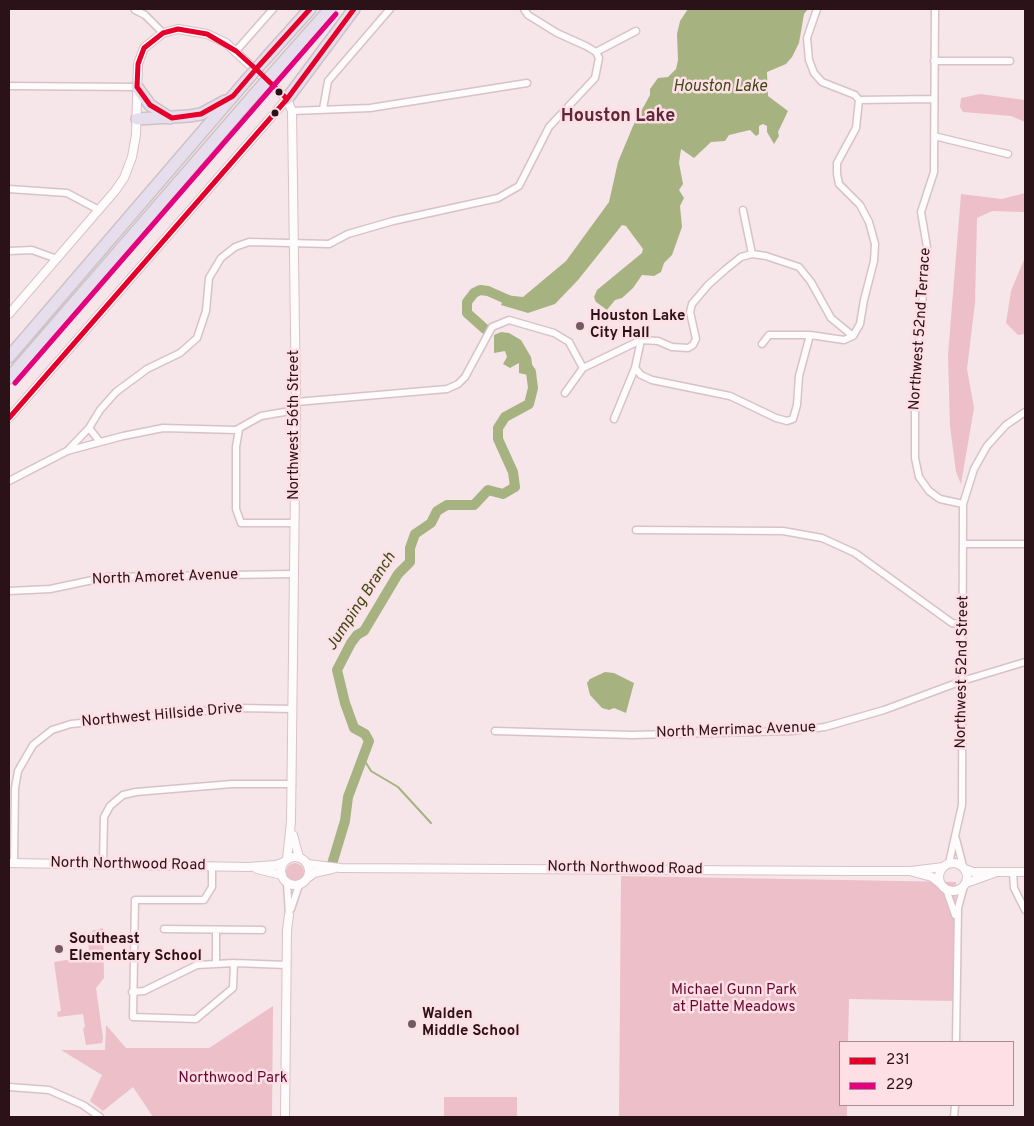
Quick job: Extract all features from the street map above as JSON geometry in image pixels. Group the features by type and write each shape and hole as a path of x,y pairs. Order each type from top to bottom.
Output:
{"highway":[{"path":"9,357 244,82 310,9"},
{"path":"9,378 330,9"},
{"path":"287,99 354,9"},
{"path":"137,87 150,105 172,118"},
{"path":"137,119 172,118 201,114 233,96"}],"street":[{"path":"236,51 273,9"},
{"path":"323,109 328,81 390,9"},
{"path":"67,451 89,428 105,404 126,384 157,363 180,353 197,338 206,311 208,282 218,262 228,251 250,242 294,245 329,244 348,234 393,221 498,198 519,186 549,127 595,78 599,58 596,52 557,33 528,15 524,9"},
{"path":"762,344 769,335 810,335 844,340 853,336 860,324 874,261 875,244 869,222 860,205 839,184 837,168 846,144 856,128 859,100 855,94 822,82 814,73 809,60 807,38 817,9"},
{"name":"Northwest 52nd Terrace","path":"935,9 932,180 921,212 927,247 915,388 915,458 919,477 929,491 940,500 963,504"},
{"path":"9,314 118,188 128,168 135,146 138,64 144,48 162,33 145,15 134,10"},
{"name":"Northwest 56th Street","path":"162,33 178,29 207,34 236,51 287,99 292,111 296,406 292,574 292,784 291,822 286,861"},
{"path":"596,52 636,31"},
{"path":"934,61 1010,61"},
{"path":"292,111 370,108 527,83"},
{"path":"9,86 137,87"},
{"path":"9,418 287,99"},
{"path":"859,100 934,99"},
{"path":"934,136 1008,154"},
{"path":"9,189 67,193 99,210"},
{"path":"743,210 752,254"},
{"path":"9,251 32,250 57,259"},
{"path":"565,393 584,368 641,340 658,341 672,347 688,348 696,339 690,312 692,304 708,285 740,257 752,254 766,256 799,267 812,282 831,318 853,336"},
{"path":"9,481 67,451 163,428 231,431 239,429 261,416 296,406 447,389 458,384 465,377 485,336 492,327 509,320 554,333 572,345 584,368"},
{"path":"635,368 641,375 652,380 730,396 776,418 787,421 793,419 797,405 799,376 810,335"},
{"path":"614,419 635,368 641,340"},
{"name":"Northwest 52nd Street","path":"946,865 956,839 962,805 963,504 974,469 987,446 1006,425 1025,412"},
{"path":"89,428 100,442"},
{"path":"239,429 236,447 236,509 241,523 294,523"},
{"path":"636,530 783,531 822,538 855,553 952,623 964,625"},
{"path":"964,544 1025,544"},
{"name":"North Amoret Avenue","path":"9,591 50,588 108,577 292,574"},
{"name":"North Merrimac Avenue","path":"496,731 632,735 792,732 825,727 884,710 962,681 1025,662"},
{"name":"Northwest Hillside Drive","path":"11,863 16,780 22,762 37,741 52,730 71,724 242,708 292,709"},
{"path":"103,864 104,817 110,806 123,795 136,792 232,784 292,784"},
{"name":"Northwest 56th Street","path":"291,822 299,857"},
{"name":"Northwest 52nd Street","path":"956,839 964,867"},
{"path":"285,1117 289,915 287,883 282,875 286,861 299,857 308,864 309,877 299,885 289,915"},
{"name":"North Northwood Road","path":"11,863 248,866 276,865 286,861"},
{"path":"957,921 939,875 946,865 956,863 973,872 1025,872"},
{"name":"North Northwood Road","path":"308,864 340,868 911,871 946,865"},
{"path":"212,866 212,887 204,900 134,900 133,1017 196,1019 232,988 234,963"},
{"name":"North Northwood Road","path":"248,866 282,875"},
{"path":"956,1041 957,921 959,899 967,875 964,867"},
{"name":"North Northwood Road","path":"309,877 318,872 340,868"},
{"name":"North Northwood Road","path":"911,871 927,875 944,886"},
{"path":"944,886 954,891 997,872"},
{"path":"1013,872 1014,888 1025,910"},
{"path":"287,883 299,885"},
{"path":"164,929 262,930"},
{"path":"216,930 216,963"},
{"path":"132,992 144,991 197,965 216,963 287,965"},
{"path":"9,1087 50,1090 83,1105 100,1117"}],"green space":[{"path":"980,94 1025,100 1025,122 1011,116 963,112 960,107 961,98"},
{"path":"1025,193 1025,212 992,211 977,218 975,303 967,369 974,408 961,484 956,472 950,426 948,355 961,194 1002,199"},
{"path":"1025,257 1025,334 1018,335 1006,323 1011,291"},
{"path":"295,863 301,866 304,872 301,878 295,881 289,878 286,872 289,866"},
{"name":"Michael Gunn Park at Platte Meadows","path":"621,876 956,882 953,1001 849,999 848,1041 839,1041 839,1106 847,1106 847,1117 619,1117"},
{"path":"103,928 104,978 96,988 103,1038 102,1043 86,1045 83,1014 58,1017 57,1012 61,1011 54,962 90,956 88,943 94,940 92,931"},
{"name":"Northwood Park","path":"273,1006 272,1117 153,1117 133,1087 103,1111 90,1101 102,1075 61,1050 105,1050 106,1025 126,1048 209,1048"},
{"path":"444,1097 517,1097 517,1117 444,1117"}],"water":[{"name":"Houston Lake","path":"688,9 808,9 804,14 799,43 792,57 786,64 767,72 768,96 788,111 774,144 767,132 767,126 763,124 759,126 759,134 756,136 750,130 729,135 725,141 711,142 694,158 681,149 679,163 683,184 679,190 684,198 680,206 682,227 672,255 664,263 661,272 654,276 642,275 633,288 622,298 615,300 607,310 596,302 594,297 597,290 642,253 643,249 626,226 622,225 578,280 555,304 528,313 501,305 505,295 523,297 566,261 609,202 618,162 633,126 650,95 650,89 658,78 668,77 676,69 678,60 677,34 680,21"},
{"path":"501,332 509,333 521,340 531,357 532,376 519,373 519,363 510,368 503,364 507,357 505,351 494,353 494,335"},
{"path":"605,672 614,673 634,683 626,713 614,708 609,710 602,708 590,695 587,683 590,679"}],"waterway":[{"name":"Jumping Branch","path":"485,329 467,313 467,302 474,293 480,290 488,291 515,303"},
{"name":"Jumping Branch","path":"332,864 345,821 348,797 369,741 365,734 354,728 345,703 337,670 351,643 357,635 364,631 398,574 410,562 410,548 415,534 431,523 437,511 447,505 474,505 488,490 503,494 515,487 513,472 498,439 498,428 505,417 529,404 533,388 531,372 526,365"},
{"path":"363,758 371,771 398,787 431,823"}],"transit line":[{"name":"231","path":"256,69 310,9"},
{"name":"231","path":"9,418 287,99 354,9"},
{"name":"229","path":"15,383 336,14"},
{"name":"231","path":"178,29 207,34 236,51 256,69 233,96 201,114 172,118 150,105 137,87 138,64 144,48 163,33 178,29"},
{"name":"231","path":"256,69 287,99"}],"place":[{"name":"Houston Lake City Hall","path":"580,326"},
{"name":"Southeast Elementary School","path":"59,949"},
{"name":"Walden Middle School","path":"412,1024"}],"district":[{"name":"Houston Lake","path":"618,117"}]}
